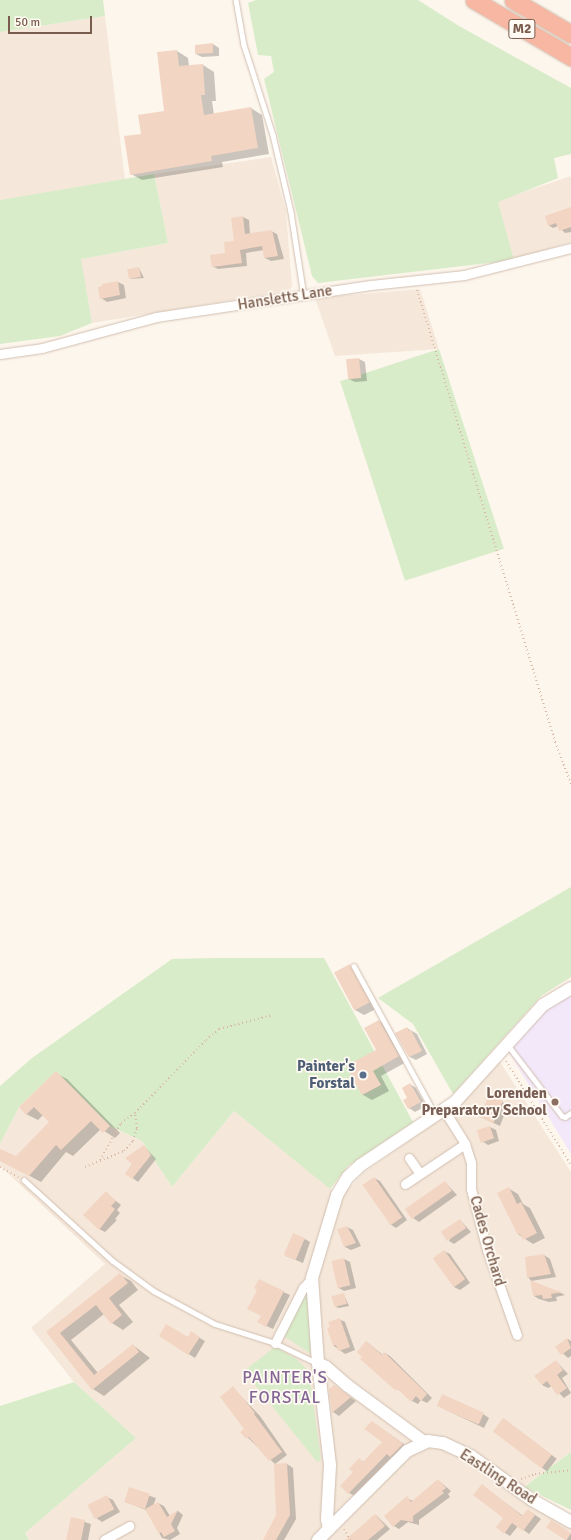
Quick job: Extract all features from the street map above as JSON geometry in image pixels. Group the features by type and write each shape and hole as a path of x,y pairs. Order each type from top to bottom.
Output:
{"highway":[{"name":"M2","path":"474,0 571,57"},
{"name":"M2","path":"513,0 571,34"}],"street":[{"name":"Hansletts Lane","path":"0,354 42,348 156,317 370,285 414,282 506,267 571,248"},
{"path":"329,1529 327,1519 330,1465 318,1363 312,1278 333,1206 344,1182 368,1159 440,1113 543,1005 571,988"},
{"name":"Cades Orchard","path":"440,1113 465,1144 471,1163 471,1189 487,1250 517,1335"},
{"path":"405,1184 465,1144"},
{"path":"409,1158 420,1174"},
{"path":"275,1343 302,1288 312,1278"},
{"path":"318,1363 326,1367 353,1390 424,1442 406,1451 318,1540"},
{"name":"Eastling Road","path":"424,1442 439,1442 479,1461 532,1500 571,1522"},
{"path":"104,1540 119,1537 129,1526"}],"lane":[{"path":"236,0 244,45 273,135 291,212 304,296"},
{"path":"354,966 440,1113"},
{"path":"503,1046 562,1116 565,1117 571,1113"},
{"path":"24,1180 113,1261 154,1291 215,1324 275,1343 318,1363"}],"path":[{"path":"414,282 553,734 571,784"},
{"path":"100,1160 121,1123 136,1113 219,1029 272,1015"},
{"path":"503,1046 571,1165"},
{"path":"85,1167 119,1154 133,1141 137,1128 136,1113"},
{"path":"0,1167 24,1180"},
{"path":"510,1483 535,1474 571,1470"}],"shaded area":[{"path":"105,16 125,180 0,200 0,32"},
{"path":"271,157 286,211 292,286 289,291 92,323 80,259 168,243 154,174"},
{"path":"571,176 571,242 514,260 497,201"},
{"path":"420,289 439,349 335,356 315,298"},
{"name":"Lorenden Preparatory School","path":"571,994 571,1154 507,1049 553,1004"},
{"path":"498,1059 571,1172 571,1452 515,1493 571,1528 571,1540 29,1540 25,1533 136,1438 74,1382 31,1328 105,1264 0,1166 0,1144 19,1107 56,1071 110,1126 142,1141 172,1187 234,1111 341,1197 363,1173 452,1111"}],"green space":[{"path":"0,0 103,0 105,16 0,32"},
{"path":"256,0 418,0 459,26 571,88 571,154 554,158 558,178 498,202 514,260 318,283 312,276 264,79 274,72 271,56 258,55 248,3"},
{"path":"154,174 168,243 81,259 92,323 60,336 0,344 0,200"},
{"path":"439,349 504,549 405,581 340,381"},
{"path":"571,887 571,977 541,996 453,1094 413,1024 378,998"},
{"path":"324,958 413,1122 348,1166 330,1189 234,1111 172,1187 142,1141 110,1126 56,1071 19,1107 0,1144 0,1086 32,1058 172,959"},
{"path":"305,1293 307,1294 311,1354 284,1336"},
{"path":"275,1347 295,1358 309,1371 321,1460 317,1462 244,1371"},
{"path":"74,1382 136,1438 25,1533 29,1540 0,1540 0,1406"},
{"path":"571,1452 571,1510 524,1487"}],"building":[{"path":"213,43 213,53 195,54 195,45"},
{"path":"177,50 179,66 203,64 205,95 201,95 204,115 251,107 258,148 211,156 212,161 130,175 124,136 141,134 138,115 164,111 157,52"},
{"path":"571,207 571,227 559,231 556,223 548,226 545,216"},
{"path":"243,216 245,234 272,230 278,256 264,258 262,246 240,250 242,263 212,267 210,255 225,253 224,242 234,241 231,218"},
{"path":"139,267 141,277 129,279 127,269"},
{"path":"118,281 120,295 100,299 98,287 102,286 102,284"},
{"path":"359,358 361,378 348,379 346,359"},
{"path":"350,964 370,1002 354,1010 334,972"},
{"path":"379,1020 399,1056 373,1071 381,1085 362,1095 346,1066 376,1050 364,1028"},
{"path":"407,1027 409,1031 411,1030 422,1051 409,1057 395,1033"},
{"path":"56,1071 110,1126 103,1133 91,1121 61,1150 56,1145 29,1176 0,1161 0,1149 16,1156 49,1122 34,1107 26,1115 19,1107"},
{"path":"410,1083 421,1102 408,1109 403,1100 407,1098 402,1088"},
{"path":"489,1095 503,1101 493,1123 480,1117"},
{"path":"490,1126 494,1138 481,1143 477,1130"},
{"path":"144,1145 151,1155 132,1179 125,1174 132,1164 125,1158"},
{"path":"374,1177 402,1217 391,1225 363,1185"},
{"path":"445,1181 452,1191 412,1219 405,1209"},
{"path":"509,1187 517,1204 521,1202 537,1233 523,1240 520,1234 518,1235 497,1193"},
{"path":"106,1191 116,1201 111,1206 115,1209 99,1230 83,1215"},
{"path":"460,1219 466,1228 447,1241 441,1232"},
{"path":"347,1226 356,1243 344,1247 337,1229"},
{"path":"293,1233 305,1238 296,1260 284,1255"},
{"path":"444,1250 465,1279 454,1287 433,1258"},
{"path":"544,1254 551,1274 527,1278 525,1257"},
{"path":"344,1258 350,1285 338,1288 331,1261"},
{"path":"120,1273 128,1283 109,1298 122,1315 111,1324 96,1305 60,1333 94,1375 133,1344 139,1352 92,1390 46,1332"},
{"path":"259,1279 284,1291 266,1327 257,1322 261,1316 247,1309 257,1290 254,1288"},
{"path":"530,1280 562,1292 551,1294 552,1298 543,1299 542,1295 533,1296"},
{"path":"344,1293 347,1304 334,1307 331,1296"},
{"path":"340,1318 350,1347 338,1351 336,1345 333,1346 327,1328 330,1327 328,1322"},
{"path":"166,1324 188,1337 191,1331 200,1337 188,1355 159,1336"},
{"path":"567,1338 571,1348 561,1355 555,1347"},
{"path":"366,1341 382,1355 384,1352 427,1394 421,1401 416,1396 411,1402 398,1389 396,1391 360,1359 362,1357 357,1352"},
{"path":"556,1360 563,1370 557,1375 567,1388 557,1395 547,1381 542,1385 534,1376"},
{"path":"334,1385 351,1397 332,1413 329,1389"},
{"path":"233,1386 255,1413 254,1414 282,1452 269,1461 249,1437 246,1439 240,1432 244,1429 220,1397"},
{"path":"442,1394 484,1413 479,1425 437,1406"},
{"path":"503,1418 552,1455 541,1468 493,1432"},
{"path":"372,1421 403,1444 390,1457 387,1454 348,1494 340,1486 353,1472 349,1469 359,1458 363,1462 382,1442 364,1429"},
{"path":"287,1463 290,1515 276,1540 263,1540 276,1515 274,1464"},
{"path":"438,1479 446,1488 442,1491 444,1493 413,1516 413,1522 401,1520 393,1527 384,1516 407,1496 411,1502"},
{"path":"482,1484 522,1516 528,1509 535,1515 523,1531 512,1523 504,1534 496,1527 503,1518 473,1495"},
{"path":"129,1487 150,1494 145,1509 124,1502"},
{"path":"107,1495 114,1509 95,1519 87,1505"},
{"path":"158,1502 167,1517 178,1510 171,1524 175,1531 164,1537 161,1532 159,1534 145,1509"},
{"path":"375,1514 385,1526 368,1540 345,1540"},
{"path":"71,1517 85,1520 81,1540 66,1540"},
{"path":"551,1520 571,1533 567,1540 546,1528"}],"place":[{"name":"Painter's Forstal","path":"363,1075"},
{"name":"Lorenden Preparatory School","path":"555,1102"}],"district":[{"name":"PAINTER'S FORSTAL","path":"285,1388"}]}
